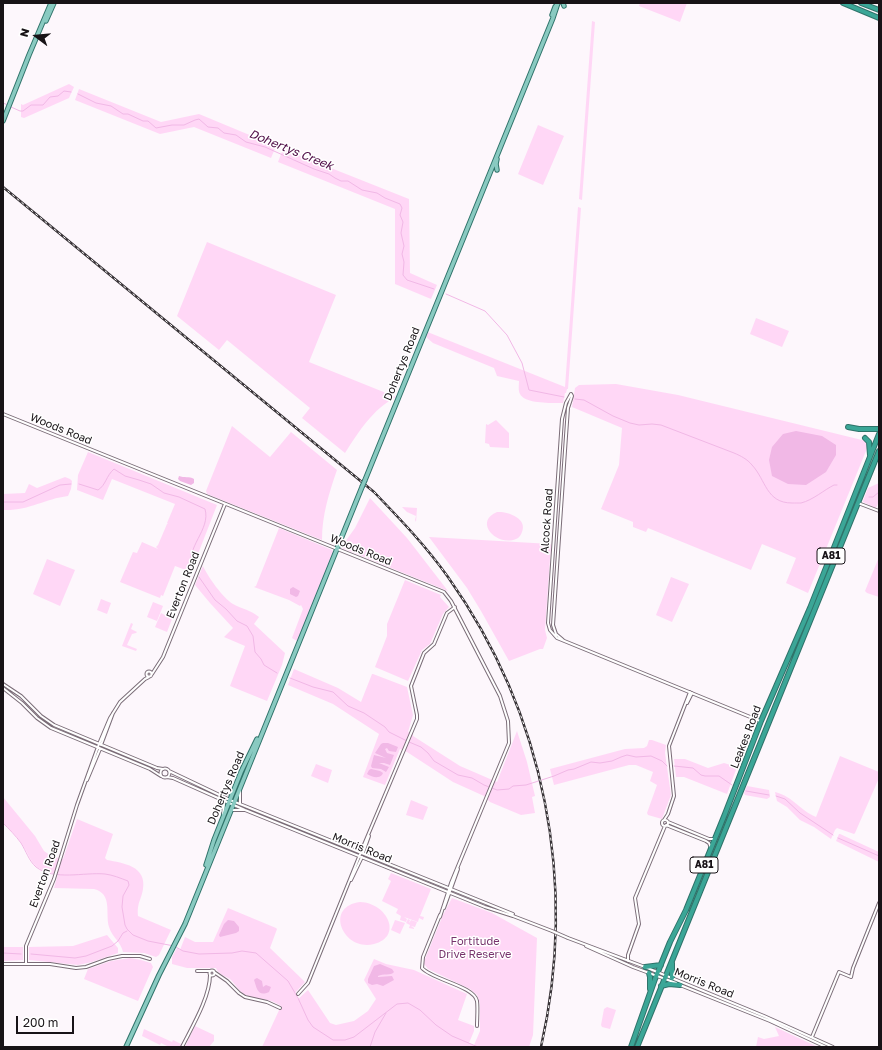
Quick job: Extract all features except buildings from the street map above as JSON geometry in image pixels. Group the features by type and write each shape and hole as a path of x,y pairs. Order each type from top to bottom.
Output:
{"highway":[{"path":"843,3 879,18"},
{"path":"861,3 879,10"},
{"path":"848,427 859,429 879,429"},
{"name":"Leakes Road","path":"631,1047 650,991 670,942 686,910 761,721 810,608 870,456 878,441 879,435"},
{"path":"865,438 869,442 870,456"},
{"name":"Leakes Road","path":"637,1047 879,451"},
{"path":"761,721 769,724"},
{"path":"725,814 735,795 739,794"},
{"path":"720,826 721,829 724,828 732,813"},
{"path":"672,978 673,958"},
{"path":"645,967 661,965"},
{"path":"649,973 650,991"},
{"path":"661,986 669,984 680,985"}],"main road":[{"path":"3,121 49,9 50,3"},
{"path":"39,32 45,24 54,3"},
{"name":"Dohertys Road","path":"125,1047 185,924 230,811 233,793 274,706 558,3"},
{"path":"498,170 496,164 497,159 507,131"},
{"name":"Dohertys Road","path":"203,879 209,856 223,817 240,787 259,738"}],"street":[{"name":"Alcock Road","path":"563,640 556,634 553,627 570,396 562,418 548,622 549,629 557,638 761,721"},
{"name":"Woods Road","path":"3,414 444,592 451,601 500,696 507,718 509,743 461,858 440,917 423,957 422,968 429,974 472,994 476,1002 477,1026"},
{"path":"858,503 879,511"},
{"name":"Everton Road","path":"26,964 26,946 54,879 82,790 110,718 124,698 148,675 147,672 151,673 154,670 163,657 225,504"},
{"path":"298,994 308,983 417,717 411,686 424,653 434,644 447,613 455,607"},
{"path":"3,684 24,699 50,723 100,745 157,768 164,769 161,776 150,769 57,732 37,718 22,702 3,688"},
{"path":"628,961 628,955 639,924 635,902 636,896 667,821 674,796 669,746 691,692"},
{"name":"Morris Road","path":"164,769 166,768 177,775 219,794 245,810 449,893 552,931"},
{"path":"167,777 169,771"},
{"name":"Morris Road","path":"161,776 164,778 173,778 222,799 240,804 362,852 491,905 649,973 657,974"},
{"path":"240,787 240,804"},
{"path":"219,794 233,793"},
{"path":"222,799 224,804 223,817"},
{"path":"230,811 245,810"},
{"path":"665,825 664,820 668,814"},
{"path":"664,820 709,839 715,838"},
{"path":"665,825 706,841 709,843 711,849"},
{"path":"404,874 406,870"},
{"path":"812,1039 839,972 850,976 879,903"},
{"path":"490,909 491,905"},
{"name":"Morris Road","path":"568,938 645,967 680,985 764,1017"},
{"path":"621,958 628,955"},
{"path":"3,964 50,964 76,968 86,967 108,959 122,956 140,956 150,959"},
{"path":"182,1047 203,1002 211,971"},
{"path":"197,972 214,972 245,997 267,1002 280,1008"},
{"path":"204,972 211,975 220,976"},
{"path":"211,975 214,972"},
{"name":"Morris Road","path":"665,977 672,978 833,1047"},
{"name":"Morris Road","path":"812,1039 826,1047"}],"green space":[{"path":"640,3 687,3 680,22 639,6"},
{"path":"592,21 595,22 582,200 579,199"},
{"path":"69,84 74,87 69,98 24,118 21,117 21,104 23,105"},
{"path":"79,89 161,122 199,114 276,146 271,158 194,127 160,134 75,100"},
{"path":"538,125 564,136 543,185 518,174"},
{"path":"283,149 409,199 410,273 437,285 431,299 395,284 395,209 278,162"},
{"path":"578,207 581,208 568,389 565,393 563,403 527,400 520,394 519,381 497,376 494,368 433,343 426,337 428,332 565,387"},
{"path":"207,242 336,295 309,362 396,397 373,414 345,453 302,418 310,408 227,340 219,350 177,316"},
{"path":"756,318 789,331 782,347 750,334"},
{"path":"616,384 678,395 866,441 868,446 808,593 786,583 796,558 762,544 751,570 648,528 646,532 633,527 633,522 601,509 619,465 622,428 572,407 575,388 579,385"},
{"path":"496,420 509,433 509,448 490,447 489,444 485,443 486,424 488,425"},
{"path":"232,426 270,457 291,432 337,470 325,513 322,540 207,494 206,491"},
{"path":"88,452 217,505 191,572 175,566 163,596 161,595 160,598 120,582 133,552 137,553 142,542 158,549 156,547 168,524 167,523 175,504 112,479 103,500 77,490 78,475"},
{"path":"65,477 72,481 68,496 21,509 3,510 3,494 25,493 29,484 37,488"},
{"path":"879,483 879,501 876,508 863,501 868,488"},
{"path":"370,498 407,538 448,591 342,548 355,528"},
{"path":"402,507 417,508 416,522 416,516 407,512"},
{"path":"497,512 511,514 519,519 523,527 522,533 518,538 509,541 502,540 495,537 490,532 487,527 487,522 490,516"},
{"path":"279,528 332,550 334,553 297,641 292,638 303,609 301,605 300,606 289,600 254,587 256,586"},
{"path":"429,537 551,544 545,630 547,638 543,649 509,661 467,588"},
{"path":"879,557 879,597 865,591"},
{"path":"47,559 75,570 60,606 33,594"},
{"path":"203,566 216,587 229,601 259,617 254,624 285,653 282,665 267,701 230,686 245,646 224,637 233,628 195,585"},
{"path":"671,577 689,584 672,622 656,615"},
{"path":"405,580 441,595 440,597 449,607 443,614 430,644 422,650 408,681 375,667 387,636 387,624"},
{"path":"101,599 111,603 107,614 97,610"},
{"path":"153,602 163,606 157,621 147,617"},
{"path":"161,613 172,619 167,632 155,627"},
{"path":"131,623 133,624 131,629 137,632 132,634 127,645 137,649 136,651 122,646"},
{"path":"294,669 338,688 361,702 372,674 407,687 413,715 408,732 460,766 497,782 517,731 527,762 535,796 532,797 535,813 521,815 490,802 484,796 453,782 400,749 385,785 363,777 379,734 333,704 288,685"},
{"path":"649,740 666,745 665,753 671,795 662,819 648,815 647,813 657,785 650,781 653,772 636,765 629,765 554,785 550,769 625,749 644,748 647,746"},
{"path":"840,756 879,772 879,778 855,833 854,834 837,828 831,839 814,827 800,820 787,807 777,801 775,792 792,800 805,811 816,817"},
{"path":"674,759 685,759 708,768 724,763 737,767 727,794 684,777 676,777"},
{"path":"316,764 332,770 328,783 311,776"},
{"path":"747,786 769,790 770,797 767,799 745,795 744,793"},
{"path":"3,797 35,836 44,851 51,856 63,859 77,819 113,834 105,858 107,860 126,864 132,867 138,871 143,881 138,916 171,930 159,955 156,957 144,953 123,952 109,927 106,900 100,891 94,889 54,888 58,874 38,868 20,841 3,823"},
{"path":"411,800 428,807 423,820 406,815"},
{"path":"839,834 879,852 879,862 836,841"},
{"path":"391,873 431,889 420,916 424,917 423,920 419,918 418,922 404,917 407,919 406,922 400,920 401,916 396,913 398,909 382,901 391,881 388,879"},
{"name":"Fortitude Drive Reserve","path":"452,898 492,913 537,938 533,1035 529,1047 262,1047 281,1006 272,1001 245,995 230,979 220,973 216,968 187,968 172,964 172,957 177,948 180,950 185,937 195,942 213,942 228,908 277,929 270,948 305,982 295,993 298,999 308,990 330,1023 336,1025 354,1021 368,1011 376,999 364,980 374,959 386,964 414,970 467,994 458,1020 474,1026 474,1031 469,1043 474,1045 480,1031 480,1003 477,995 470,989 428,969 424,964 443,915"},
{"path":"360,902 370,904 378,908 384,914 390,928 388,935 383,940 374,944 363,945 354,942 347,936 342,928 340,920 342,912 349,906"},
{"path":"408,919 410,920 409,923 411,920 417,922 415,927 411,926 414,929 409,928 410,925 406,923"},
{"path":"395,920 405,923 400,934 391,930"},
{"path":"107,935 118,948 118,953 92,962 78,965 29,960 29,947 73,946"},
{"path":"3,947 23,947 23,960 3,961"},
{"path":"130,958 151,963 153,967 138,1001 84,979 88,969 111,961"},
{"path":"607,1007 616,1010 610,1029 602,1027 601,1025 604,1009"},
{"path":"195,1026 214,1035 214,1041 209,1047 185,1047"},
{"path":"775,1027 818,1047 756,1047 758,1037 764,1039 779,1036"},
{"path":"144,1029 172,1042 173,1040 181,1044 180,1047 169,1047 161,1043 160,1045 142,1036"}],"shaded area":[{"path":"796,431 822,436 836,445 836,455 826,472 806,485 788,484 772,476 769,460 772,447 783,434"},
{"path":"179,476 192,478 194,479 194,483 191,485 180,481 178,479"},
{"path":"293,587 300,591 296,597 290,594 290,589"},
{"path":"383,743 388,743 398,747 396,752 389,751 387,748 385,749 387,753 394,755 390,765 379,763 389,767 386,772 381,769 372,768 371,766 374,755 386,758 375,753"},
{"path":"371,769 383,773 379,777 373,777 367,774"},
{"path":"228,920 234,921 239,927 239,931 220,937 219,935 224,924"},
{"path":"380,964 392,969 394,972 391,974 380,975 378,977 392,976 394,980 383,986 368,983 368,979 374,966"},
{"path":"257,978 262,981 263,987 266,985 271,987 269,992 262,994 258,991 254,980"}],"waterway":[{"name":"Dohertys Creek","path":"11,107 23,111 31,105 43,105 50,97 58,96 64,91 71,92"},
{"name":"Dohertys Creek","path":"78,94 96,103 111,106 123,114 128,114 143,121 148,121 156,128 172,125 184,125 199,119 208,127 218,128 224,133 236,135 246,142 265,147 314,169 329,174 341,181 348,181 362,190 377,193 400,204 402,208 400,215 403,222 401,233 404,246 402,254 404,262 403,275 407,280 434,289"},
{"name":"Dohertys Creek","path":"3,103 8,105"},
{"name":"Dohertys Creek","path":"446,294 485,311 507,335 522,363 529,390 564,397"},
{"name":"Dohertys Creek","path":"575,399 584,400 613,416 630,423 639,425 661,425 739,455 746,459 757,471 772,495 783,502 805,502 834,485 837,485"},
{"path":"79,484 98,490 103,486 114,469 125,476 151,484 164,493 179,497 205,509 205,524 192,553 192,568"},
{"path":"3,502 23,502 60,485 71,484"},
{"name":"Dohertys Creek","path":"869,497 873,497 879,492"},
{"path":"199,577 215,600 237,621 247,626 253,636 255,652 264,665 277,673"},
{"path":"290,678 313,687 333,692 348,706 364,713 385,727 389,732 421,747 434,761 458,775 472,778 497,790 509,789 513,786 526,785 591,762 600,763 612,761 627,755 636,757 651,756 662,761 667,766"},
{"path":"674,766 693,768 701,775 705,776 719,776 732,785"},
{"path":"746,791 769,795"},
{"path":"776,796 785,799 800,813 833,835"},
{"path":"3,823 21,843 29,859 36,867 43,871 60,875 105,874 128,881 129,885 123,896 122,907 125,925 133,935 148,941 174,946 183,951 199,954 232,953 242,951 256,953 288,981 313,1027 333,1040 345,1040 354,1037 397,1004 408,1003 420,1010 436,1025 452,1036 478,1047"},
{"path":"838,838 879,856"},
{"path":"31,954 75,958 86,956 112,946 118,941 123,933 127,931"},
{"path":"3,953 21,954"},
{"path":"370,1047 375,1032 386,1013"}],"railway":[{"path":"3,187 374,492 431,554 448,577 481,630 509,685 530,743 545,802 553,862 556,924 552,985 541,1047"}]}
